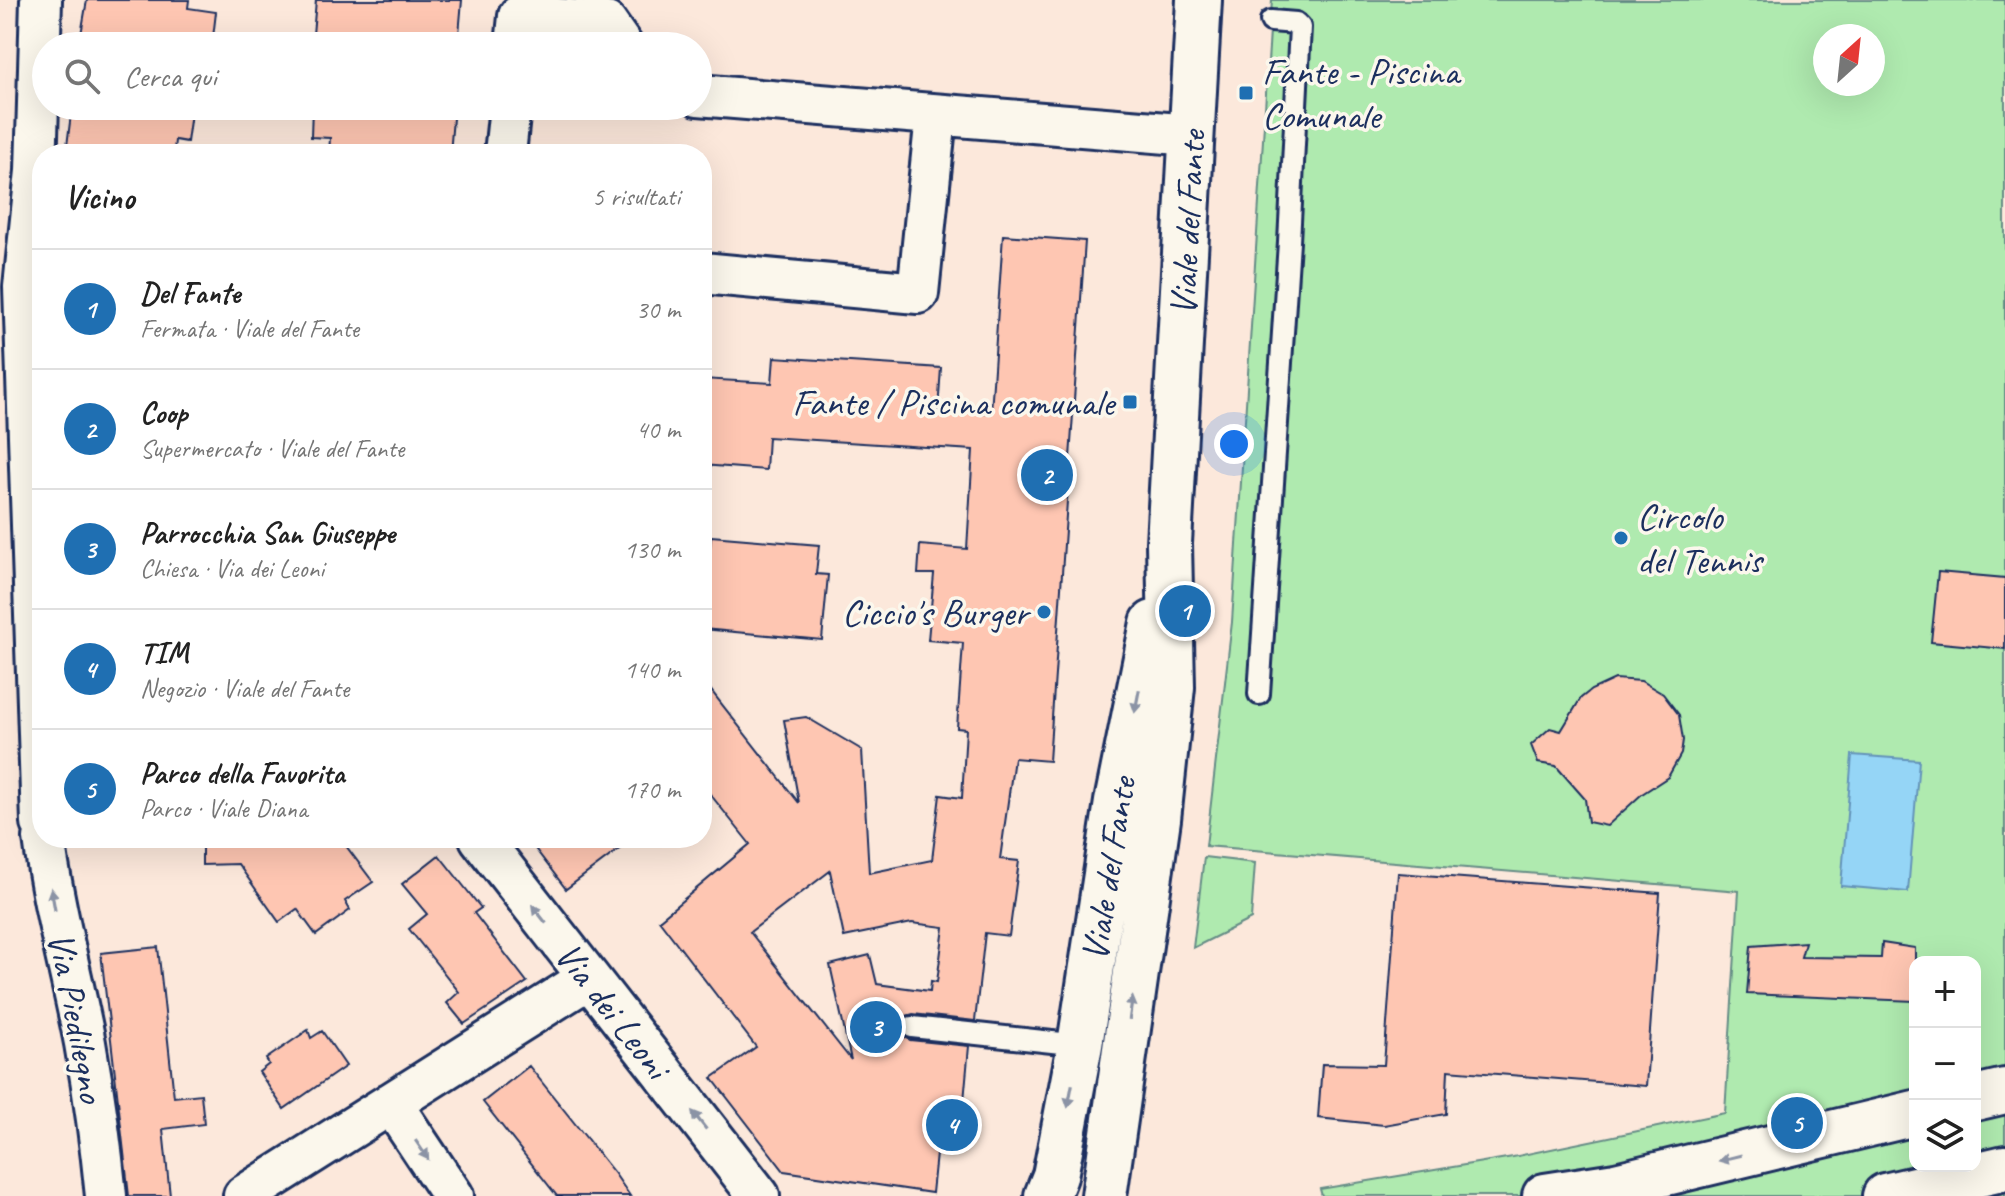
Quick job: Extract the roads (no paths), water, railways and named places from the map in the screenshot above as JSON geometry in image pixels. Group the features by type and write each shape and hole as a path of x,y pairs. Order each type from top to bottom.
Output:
{"street":[{"path":"40,32 41,0"},
{"name":"Viale del Fante","path":"1104,1196 1158,819 1172,687 1169,543 1199,0"},
{"path":"517,32 519,16 613,23"},
{"path":"712,96 1192,135"},
{"path":"712,274 918,293 936,116"},
{"path":"0,238 32,120"},
{"path":"37,120 37,144"},
{"path":"506,144 509,120"},
{"name":"Viale del Fante","path":"1047,1196 1055,1176 1080,1045 1117,802 1169,543"},
{"name":"Via Piedilegno","path":"46,848 60,935 85,1043 101,1137 106,1196"},
{"name":"Via dei Leoni","path":"488,848 753,1191"},
{"path":"244,1196 589,978"},
{"path":"1981,1097 2005,1091"},
{"path":"391,1103 453,1196"},
{"path":"1545,1196 1616,1185 1909,1114"},
{"path":"1885,1196 2005,1168"}],"lane":[{"path":"1259,694 1300,27 1296,23 1271,21"},
{"path":"912,1027 1080,1045"}],"water":[{"path":"1852,755 1919,760 1908,892 1841,886"}],"place":[{"name":"Fante - Piscina Comunale","path":"1246,93"},
{"name":"Fante / Piscina comunale","path":"1130,402"},
{"name":"Coop","path":"1047,475"},
{"name":"Circolo del Tennis","path":"1621,538"},
{"name":"Del Fante","path":"1185,611"},
{"name":"Ciccio's Burger","path":"1044,612"},
{"name":"Parrocchia San Giuseppe","path":"876,1027"},
{"name":"Parco della Favorita","path":"1797,1123"},
{"name":"TIM","path":"952,1125"}]}
